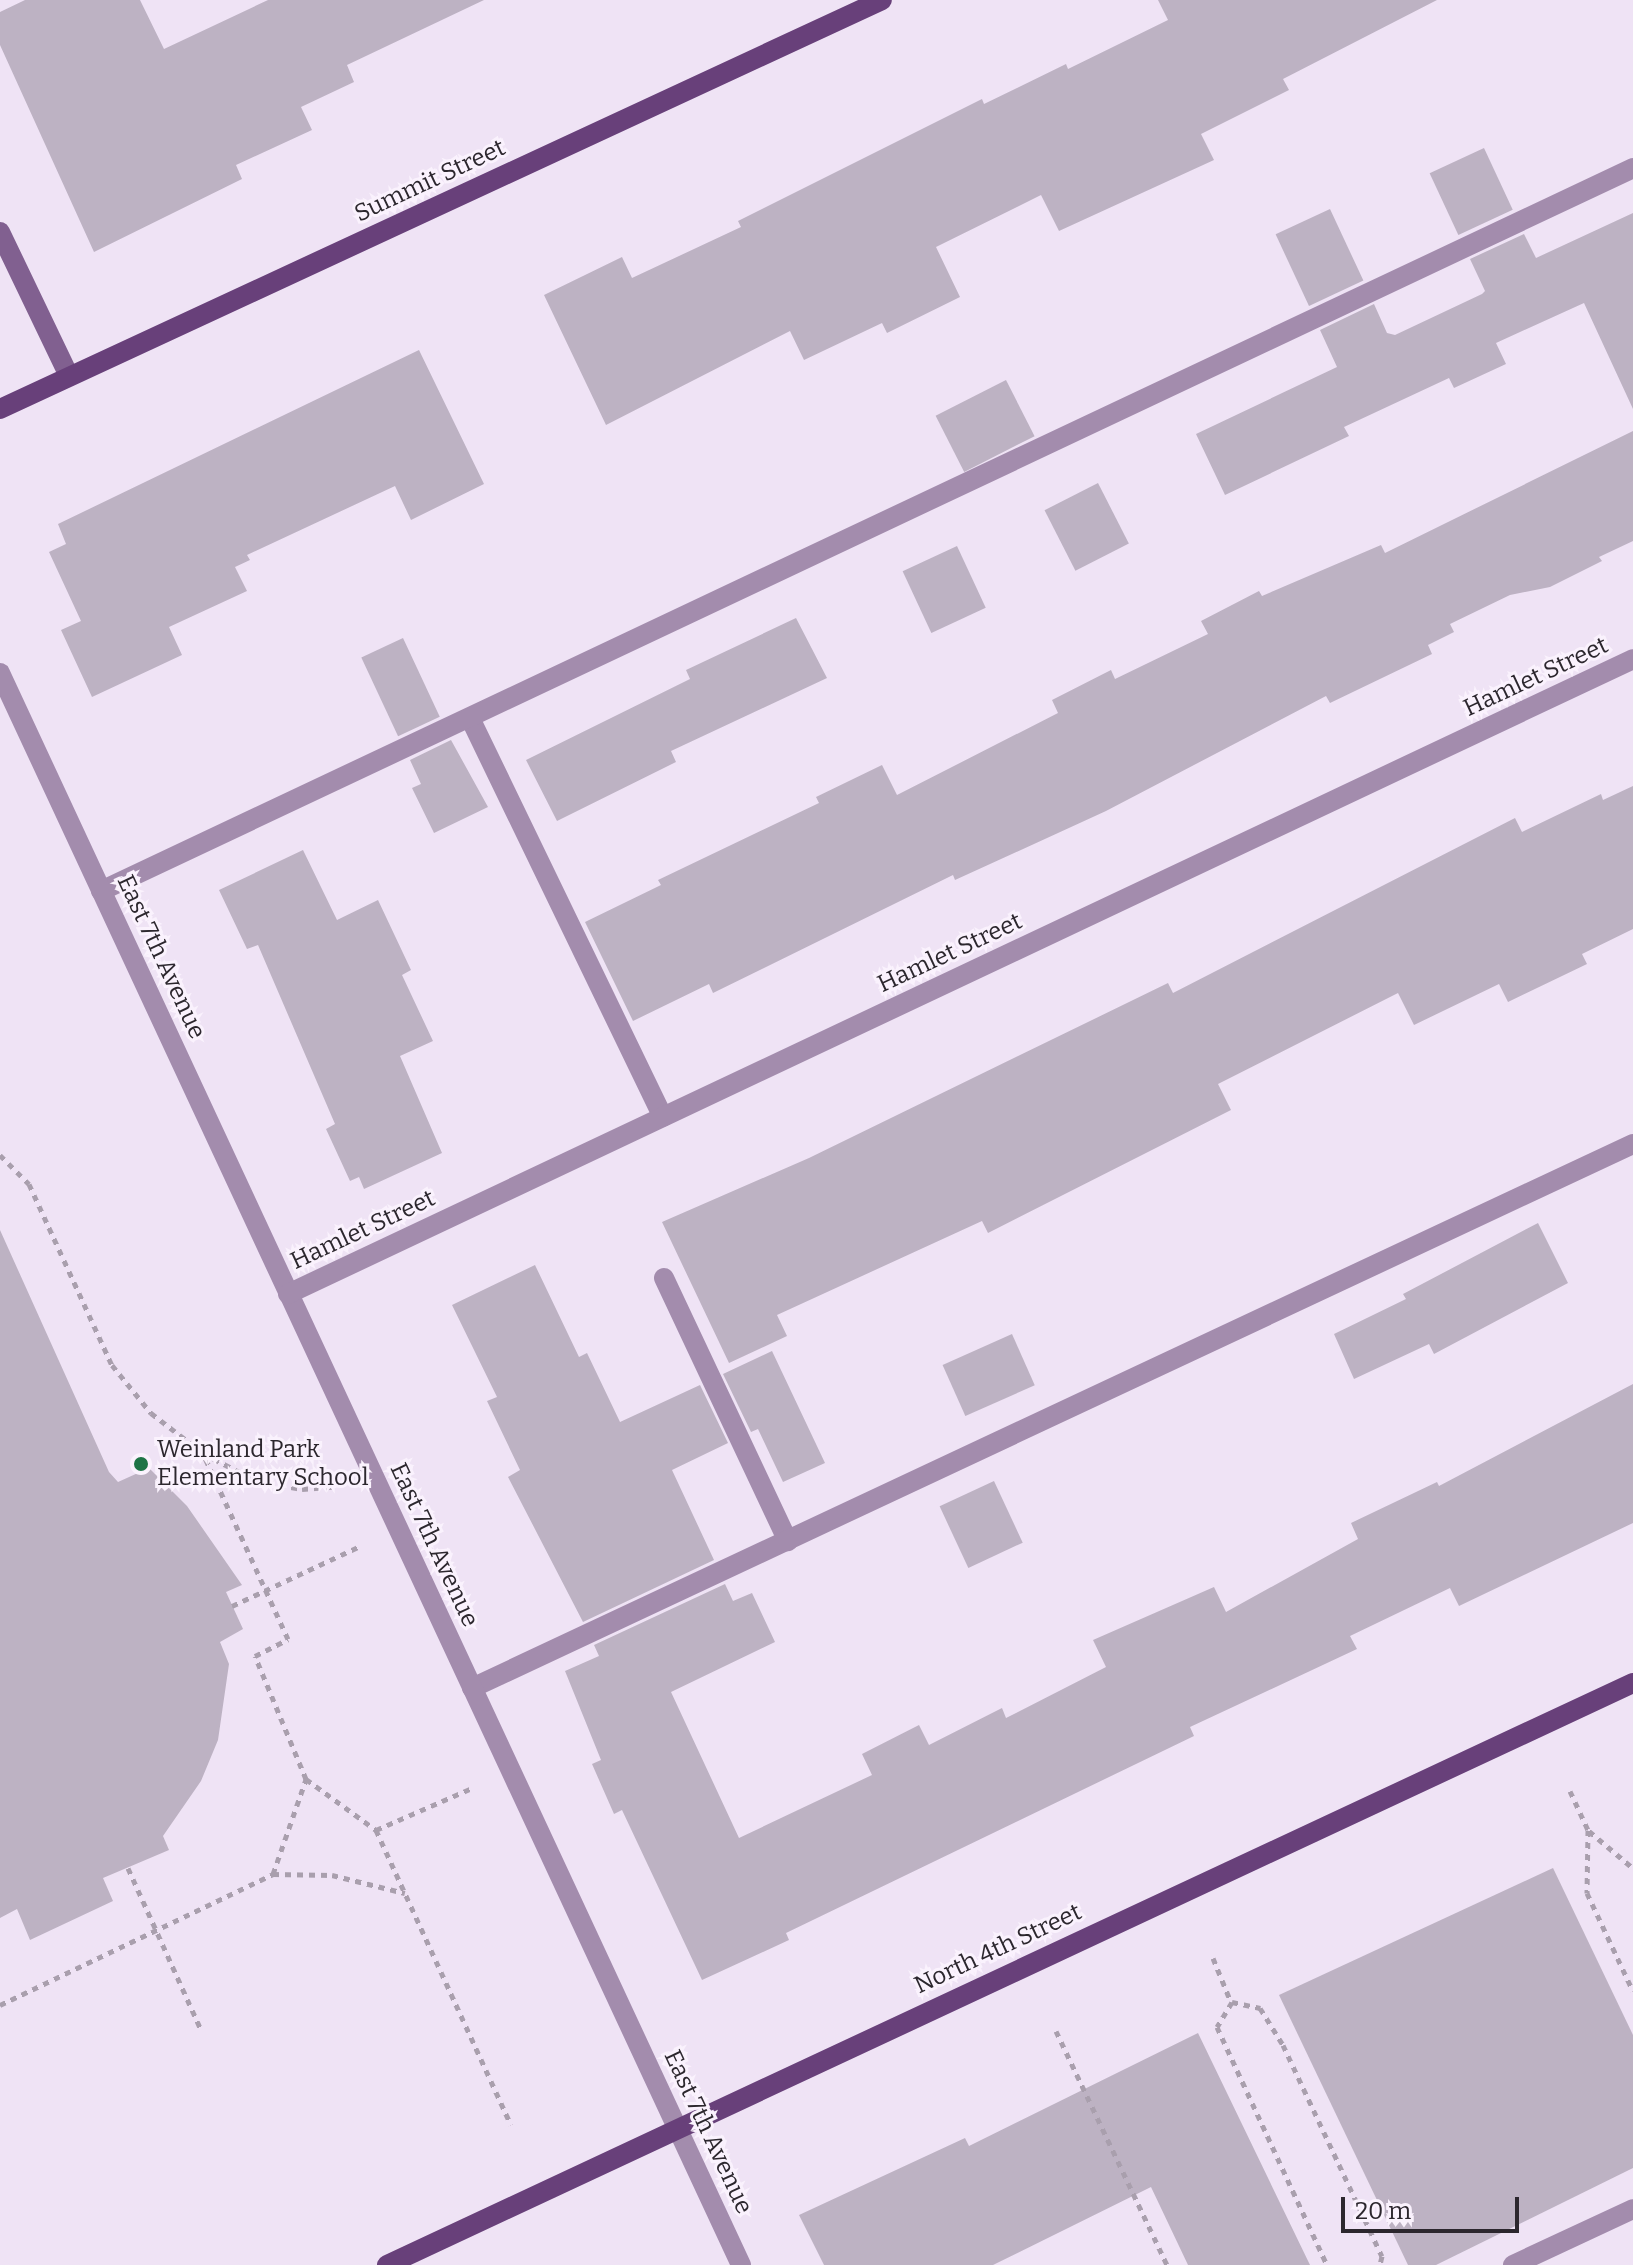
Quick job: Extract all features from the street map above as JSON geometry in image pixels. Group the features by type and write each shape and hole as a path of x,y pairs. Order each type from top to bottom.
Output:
{"main road":[{"name":"Summit Street","path":"0,409 882,0"},
{"name":"North 4th Street","path":"387,2265 676,2126 1633,1683"}],"street":[{"path":"101,891 1633,168"},
{"path":"0,232 69,376"},
{"name":"Hamlet Street","path":"288,1294 1633,659"},
{"name":"East 7th Avenue","path":"0,673 741,2265"},
{"path":"470,718 663,1117"},
{"path":"472,1688 1633,1144"},
{"path":"664,1278 788,1541"},
{"path":"1513,2265 1633,2209"}],"path":[{"path":"0,1155 29,1184 112,1365 151,1413 203,1453 256,1481 302,1489 333,1487"},
{"path":"203,1453 288,1639 255,1656 306,1779 376,1830 511,2125"},
{"path":"232,1606 360,1546"},
{"path":"273,1874 306,1779"},
{"path":"376,1830 470,1789"},
{"path":"1570,1791 1588,1830 1633,1868"},
{"path":"1588,1830 1587,1893 1633,1991"},
{"path":"128,1868 201,2030"},
{"path":"0,2005 273,1874 332,1875 405,1893"},
{"path":"1213,1958 1232,2002"},
{"path":"1232,2002 1217,2027 1327,2265"},
{"path":"1232,2002 1260,2008 1283,2045 1382,2256 1380,2265"},
{"path":"1056,2031 1167,2265"}],"building":[{"path":"25,0 140,0 164,49 268,0 484,0 347,65 354,82 301,107 312,130 236,165 242,179 94,252 0,45 0,12"},
{"path":"1158,0 1437,0 1283,79 1289,90 1201,134 1214,160 1059,231 1041,195 936,247 960,297 887,333 882,323 804,360 790,331 606,425 544,295 622,257 632,278 741,227 738,221 982,99 984,104 1066,64 1068,69 1168,20"},
{"path":"1484,148 1513,210 1458,235 1430,173"},
{"path":"1330,209 1363,281 1309,306 1276,234"},
{"path":"1633,213 1633,409 1584,303 1496,343 1506,364 1454,388 1449,378 1344,427 1349,436 1225,495 1196,434 1337,367 1320,330 1374,304 1387,333 1395,335 1485,291 1470,259 1524,234 1536,258"},
{"path":"419,350 484,484 411,520 395,486 247,555 250,560 235,567 247,591 169,627 182,655 92,697 61,630 81,621 49,552 66,544 58,524"},
{"path":"1006,380 1035,436 964,472 936,416"},
{"path":"1633,431 1633,541 1599,557 1602,561 1550,587 1510,595 1450,624 1454,632 1428,645 1432,654 1330,703 1326,696 1106,811 955,880 953,875 713,993 709,984 633,1021 585,922 661,885 658,880 819,803 816,797 882,765 897,795 1058,713 1052,700 1111,670 1115,679 1208,634 1201,621 1259,591 1262,596 1381,545 1385,553"},
{"path":"1098,483 1129,544 1075,571 1045,510"},
{"path":"957,546 986,608 931,633 903,571"},
{"path":"796,618 827,678 671,751 676,762 557,821 526,760 690,679 686,670"},
{"path":"403,638 440,717 398,736 361,657"},
{"path":"451,740 488,807 434,833 412,788 421,784 410,760"},
{"path":"1633,786 1633,929 1582,954 1587,964 1508,1002 1499,984 1414,1025 1398,993 1218,1084 1231,1110 988,1233 982,1221 777,1315 787,1336 729,1363 662,1222 809,1158 1168,983 1173,993 1515,818 1522,832 1601,794 1603,800"},
{"path":"303,850 337,920 378,900 411,970 402,975 433,1041 400,1056 442,1153 364,1189 359,1177 350,1181 326,1129 335,1124 258,945 247,949 219,890"},
{"path":"1538,1223 1568,1283 1434,1354 1429,1344 1354,1379 1334,1334 1406,1299 1403,1294"},
{"path":"0,1230 109,1472 118,1482 149,1468 187,1506 242,1585 226,1592 243,1629 220,1642 229,1664 218,1740 201,1781 163,1836 169,1850 103,1878 113,1901 30,1940 17,1909 0,1918"},
{"path":"535,1265 579,1357 587,1353 620,1422 700,1385 728,1443 672,1470 714,1560 583,1622 508,1477 520,1470 487,1401 497,1397 452,1305"},
{"path":"1012,1334 1035,1385 965,1416 943,1365"},
{"path":"772,1351 825,1463 783,1482 758,1429 751,1432 723,1374"},
{"path":"1633,1384 1633,1523 1459,1606 1450,1588 1350,1636 1357,1649 1190,1727 1194,1736 786,1933 789,1940 702,1980 622,1810 614,1814 592,1764 601,1760 565,1671 599,1656 594,1645 725,1584 733,1601 752,1593 775,1642 671,1692 739,1838 872,1775 862,1754 919,1725 929,1745 1002,1708 1006,1718 1106,1667 1093,1640 1214,1587 1226,1612 1358,1539 1351,1523 1437,1482 1439,1486"},
{"path":"994,1481 1023,1543 968,1568 940,1506"},
{"path":"1553,1868 1633,2035 1633,2168 1436,2265 1408,2265 1279,1995"},
{"path":"1198,2033 1310,2265 1188,2265 1151,2187 993,2265 824,2265 799,2215 965,2138 969,2146"}],"place":[{"name":"Weinland Park Elementary School","path":"141,1464"}]}
